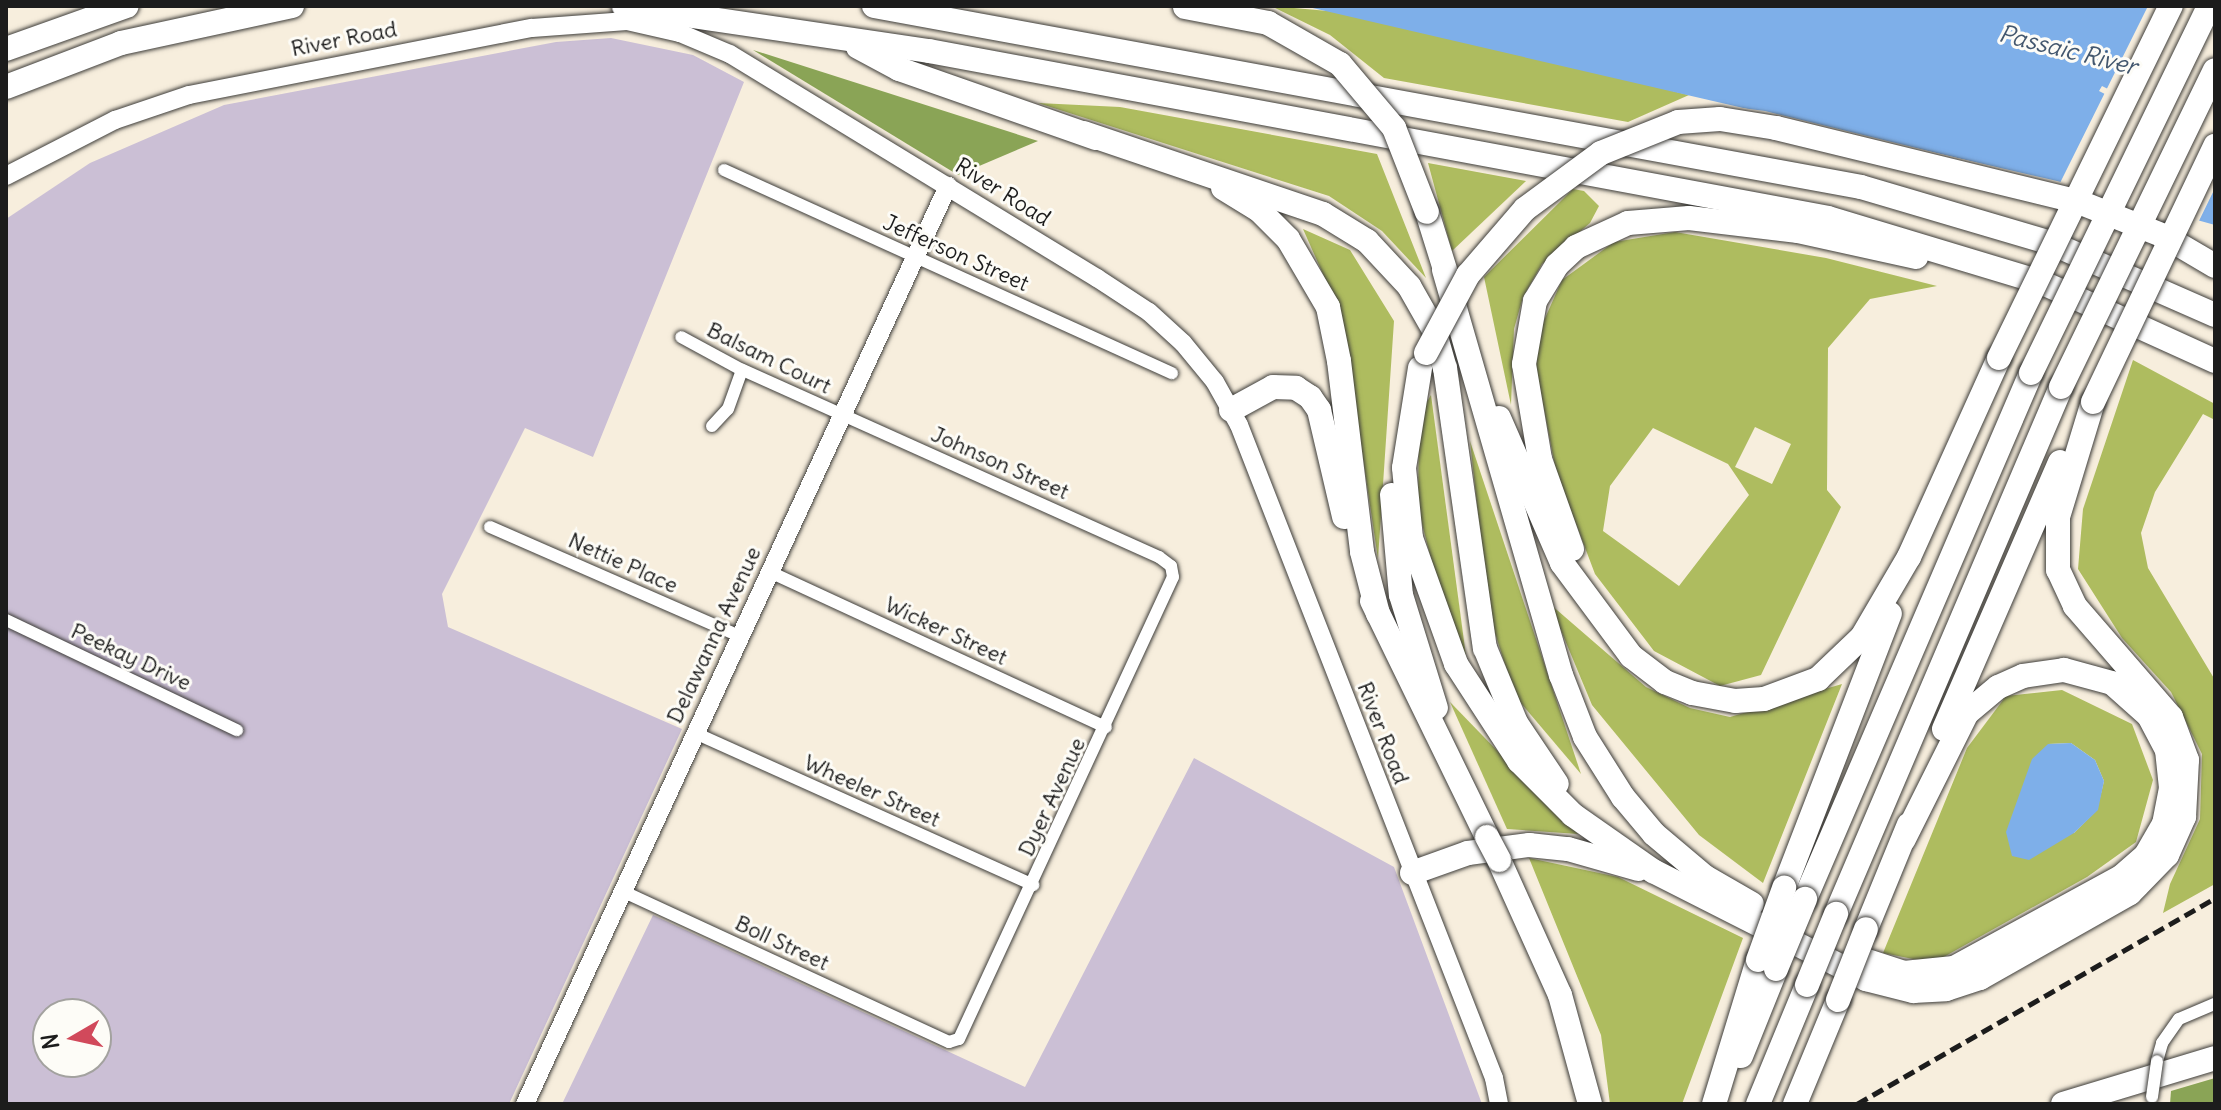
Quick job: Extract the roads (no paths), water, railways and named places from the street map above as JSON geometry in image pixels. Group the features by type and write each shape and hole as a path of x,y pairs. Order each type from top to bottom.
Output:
{"highway":[{"path":"6,49 127,6"},
{"path":"6,87 121,43 292,6"},
{"path":"624,6 844,39 1787,209 1907,238 2066,292 2215,361"},
{"path":"874,6 1861,187 2051,243 2215,315"},
{"path":"1177,6 1268,23 1340,64 1394,128 1427,212 1576,716 1623,797 1661,840 1705,877 1872,964 1913,974 1943,971 2112,883 2138,863 2167,812 2171,788 2167,750 2140,705 2112,683 2064,670 2023,676 1998,687 1967,713 1904,839"},
{"path":"1444,270 1554,546 1579,592 1613,634 1654,675 1692,693 1749,701 1792,691 1830,671 1854,647 1888,597 1922,530 1999,358 2171,6"},
{"path":"1795,893 2031,373 2209,6"},
{"path":"844,39 899,69 1323,214 1367,241 1409,286 1434,330 1445,368 1478,617 1494,677 1538,758 1611,842"},
{"path":"1758,1104 2061,387 2215,70"},
{"path":"1487,837 1422,668 1397,571 1394,464 1405,408 1423,361 1468,275 1525,209 1601,153 1678,122 1720,119 1776,128 2079,202 2164,236 2215,266"},
{"path":"1084,133 1236,195 1279,229 1311,272 1335,333 1359,539 1378,614"},
{"path":"1423,361 1407,437 1405,493 1411,538 1441,630 1476,700 1519,761 1558,802 1653,871 1866,979 1913,991 1946,989 1980,978 2120,900 2150,877 2174,843 2184,817 2189,775 2183,746 2163,705 2075,606 2056,557 2058,517 2093,402 2215,146"},
{"path":"1613,634 1551,496 1525,378 1525,338 1535,301 1557,265 1576,247 1628,223 1707,219 1824,236 2066,292"},
{"path":"1231,410 1280,386 1303,391 1315,402 1350,541 1378,614 1499,860 1560,995 1590,1104"},
{"path":"1796,1101 1904,839 1975,655 2078,423 2093,402"},
{"path":"1714,1104 1795,893 1922,530"},
{"path":"1412,873 1468,853 1529,845 1653,871"},
{"path":"1721,1104 1767,965"},
{"path":"2063,1104 2215,1058"}],"street":[{"name":"River Road","path":"6,176 115,120 189,95 502,33 585,21 627,21 699,40 765,75 948,186 1149,312 1194,355 1231,410 1494,1078 1499,1104"},
{"name":"Jefferson Street","path":"724,170 1172,373"},
{"name":"Delawanna Avenue","path":"525,1104 948,186"},
{"name":"Balsam Court","path":"681,337 742,370 841,415"},
{"path":"712,426 728,409 742,370"},
{"name":"Johnson Street","path":"841,415 1142,549"},
{"name":"Nettie Place","path":"490,527 740,636"},
{"name":"Dyer Avenue","path":"925,1031 949,1042 959,1039 1106,727 1173,577 1171,566 1142,549"},
{"name":"Wicker Street","path":"770,572 1106,727"},
{"name":"Peekay Drive","path":"6,620 237,730"},
{"name":"Wheeler Street","path":"695,733 1033,885"},
{"name":"Boll Street","path":"622,891 925,1031"},
{"path":"2151,1101 2162,1043 2179,1019 2215,1004"}],"water":[{"name":"Passaic River","path":"1304,6 2157,6 2215,143 2102,86 2099,91 2215,150 2215,225 2057,181"},
{"path":"2071,743 2095,760 2104,781 2098,810 2074,833 2029,860 2012,856 2006,832 2032,759 2048,744"}],"railway":[{"path":"1857,1104 2215,898"}]}
